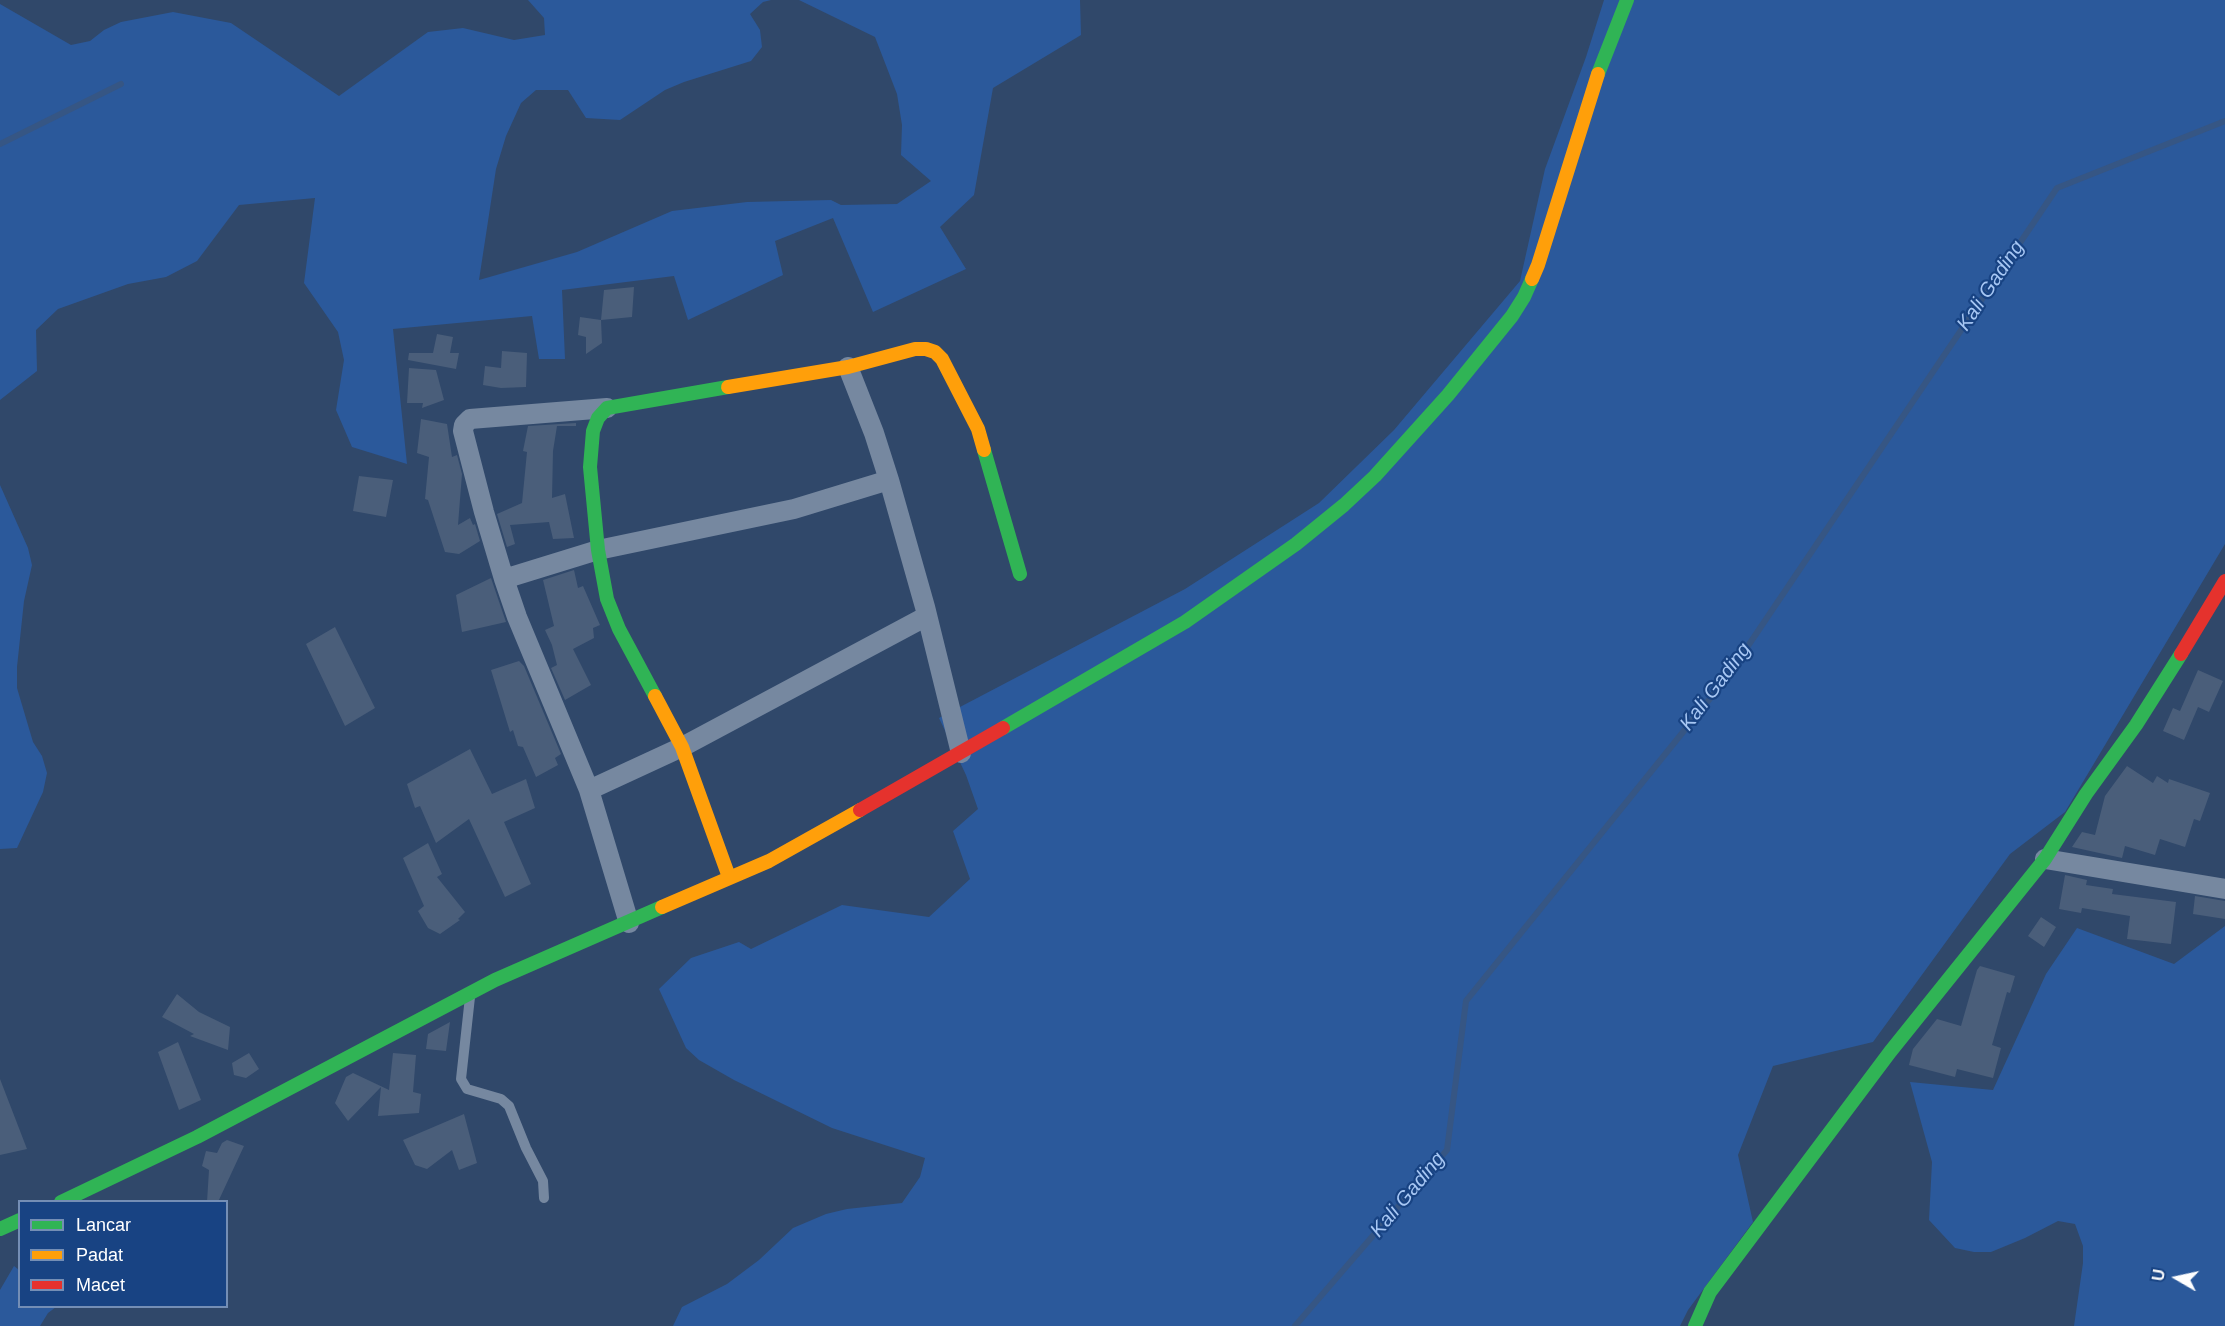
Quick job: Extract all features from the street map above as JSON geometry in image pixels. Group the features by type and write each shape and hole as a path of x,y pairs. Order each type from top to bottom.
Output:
{"street":[{"path":"65,1200 197,1137 538,960 629,923 769,861 801,844 1185,622 1287,550 1344,506 1409,440 1494,341 1524,297 1538,265 1602,60 1627,0"},
{"path":"629,923 589,790 517,617 504,579 463,431 464,425 470,419 607,408 849,367 915,349 926,349 935,352 942,359 978,429 1020,574"},
{"path":"849,367 889,480 927,616 961,753"},
{"path":"607,408 598,418 590,448 590,467 598,550 607,600 619,629 682,747 729,877"},
{"path":"504,579 598,550 794,509 889,480"},
{"path":"1695,1326 1710,1292 1890,1052 2045,859 2086,794 2142,715 2190,641 2225,581"},
{"path":"589,790 682,747 927,616"},
{"path":"2045,859 2225,889"},
{"path":"0,1229 18,1221"}],"lane":[{"path":"470,994 461,1079 467,1089 501,1099 509,1106 526,1148 543,1180 544,1198"}],"shaded area":[{"path":"528,0 771,0 763,2 750,14 760,30 762,47 751,61 665,90 620,120 586,118 568,90 536,90 521,103 506,136 496,169 479,280 577,252 672,211 747,202 831,200 841,205 897,204 931,181 901,155 902,125 897,94 875,37 799,0 1080,0 1081,35 993,88 974,195 940,227 966,269 873,312 833,218 775,241 783,275 688,320 674,276 562,290 565,359 539,359 532,316 393,329 407,464 352,447 336,410 344,360 338,332 304,283 315,198 239,205 197,261 166,277 128,284 58,309 36,330 37,371 0,400 0,4 71,45 90,41 104,30 121,22 173,12 231,23 339,96 428,32 463,28 514,40 545,35 544,18"},
{"path":"1604,0 2225,0 2225,544 2065,812 2010,854 1873,1042 1773,1066 1738,1155 1753,1222 1688,1310 1680,1326 673,1326 682,1307 727,1284 759,1260 793,1228 826,1214 847,1209 902,1203 920,1177 925,1158 832,1128 734,1080 699,1060 686,1048 659,989 691,958 739,942 751,949 842,905 929,917 970,879 953,831 978,809 966,775 939,718 1185,589 1319,503 1394,430 1520,281 1545,169"},
{"path":"0,485 28,548 32,565 24,601 17,688 33,742 42,756 47,773 43,792 17,848 0,849"},
{"path":"2225,926 2225,1326 2074,1326 2083,1263 2083,1246 2075,1224 2058,1221 1991,1252 1974,1252 1955,1248 1929,1220 1932,1162 1910,1082 1993,1090 2046,974 2077,928 2174,964"},
{"path":"14,1266 18,1269 18,1308 55,1308 48,1313 40,1326 0,1326 0,1290"}],"building":[{"path":"634,287 632,317 601,320 604,290"},
{"path":"580,317 601,320 602,343 586,354 586,337 578,335"},
{"path":"437,334 453,337 450,353 459,353 456,369 408,360 409,353 433,353"},
{"path":"502,351 527,353 526,387 501,388 483,385 485,366 501,368"},
{"path":"409,368 436,370 444,400 422,408 423,403 407,403"},
{"path":"421,419 447,424 452,457 457,455 462,474 458,525 470,518 473,525 475,524 480,541 459,554 445,552 428,500 425,499 429,457 417,453"},
{"path":"576,423 576,426 557,426 553,451 552,498 565,494 574,538 553,539 549,522 510,525 515,544 507,547 497,514 522,503 527,452 523,451 528,426"},
{"path":"359,476 393,480 386,517 353,511"},
{"path":"574,570 578,588 583,586 600,625 593,628 594,638 573,649 591,685 565,700 551,668 557,665 545,630 554,626 543,580"},
{"path":"491,578 506,622 462,632 456,595"},
{"path":"335,627 375,708 345,726 306,644"},
{"path":"519,661 524,666 561,754 555,758 558,765 536,777 523,747 518,746 513,730 510,732 491,670"},
{"path":"2198,670 2223,681 2209,712 2198,707 2184,740 2163,731 2173,708 2180,711"},
{"path":"470,749 492,794 526,779 535,808 504,822 531,884 505,897 469,819 436,843 420,806 415,808 407,784"},
{"path":"2127,766 2153,783 2157,776 2168,783 2169,779 2210,793 2200,821 2194,819 2185,847 2160,839 2155,855 2125,846 2122,858 2072,847 2082,832 2095,835 2105,796"},
{"path":"428,843 442,874 437,877 465,912 458,919 460,920 440,934 428,928 418,911 424,906 403,858"},
{"path":"2065,875 2087,880 2086,885 2113,889 2112,894 2176,902 2171,944 2127,939 2130,916 2082,908 2081,913 2059,909"},
{"path":"2195,896 2225,901 2225,919 2193,914"},
{"path":"2041,917 2056,927 2044,947 2028,936"},
{"path":"1980,966 2015,976 2010,993 2007,992 1992,1045 2001,1048 1993,1078 1957,1069 1955,1077 1909,1065 1913,1049 1937,1019 1961,1026"},
{"path":"177,994 199,1012 230,1027 228,1050 190,1036 194,1034 162,1017"},
{"path":"450,1022 446,1051 426,1049 428,1034"},
{"path":"178,1042 201,1100 179,1110 158,1052"},
{"path":"249,1053 259,1069 246,1078 234,1075 232,1063"},
{"path":"393,1053 416,1055 413,1092 421,1094 419,1113 378,1116 381,1087 348,1121 335,1103 346,1077 353,1073 389,1090"},
{"path":"0,1079 27,1149 0,1155"},
{"path":"464,1114 477,1163 459,1170 452,1150 427,1169 415,1165 403,1140"},
{"path":"227,1140 244,1146 219,1200 207,1200 209,1170 202,1166 206,1151 217,1153 222,1143"}],"waterway":[{"path":"0,144 121,84"},
{"name":"Kali Gading","path":"1295,1326 1447,1150 1466,1001 1725,680 2057,188 2225,121"}],"traffic: fast":[{"path":"1598,74 1627,0"},
{"path":"1003,728 1185,622 1296,544 1344,505 1375,476 1448,395 1512,316 1532,279"},
{"path":"655,696 619,629 607,599 598,550 590,467 593,431 598,418 607,408 728,387"},
{"path":"984,450 1020,574"},
{"path":"1695,1326 1710,1292 1890,1052 2045,859 2181,654"},
{"path":"65,1200 197,1137 495,980 662,907"},
{"path":"0,1229 18,1221"}],"traffic: slow":[{"path":"1532,279 1598,74"},
{"path":"728,387 848,367 915,349 926,349 935,352 942,359 978,429 984,450"},
{"path":"655,696 682,747 729,877"},
{"path":"662,907 769,861 860,810"}],"traffic: jam":[{"path":"2181,654 2225,581"},
{"path":"860,810 1003,728"}]}
